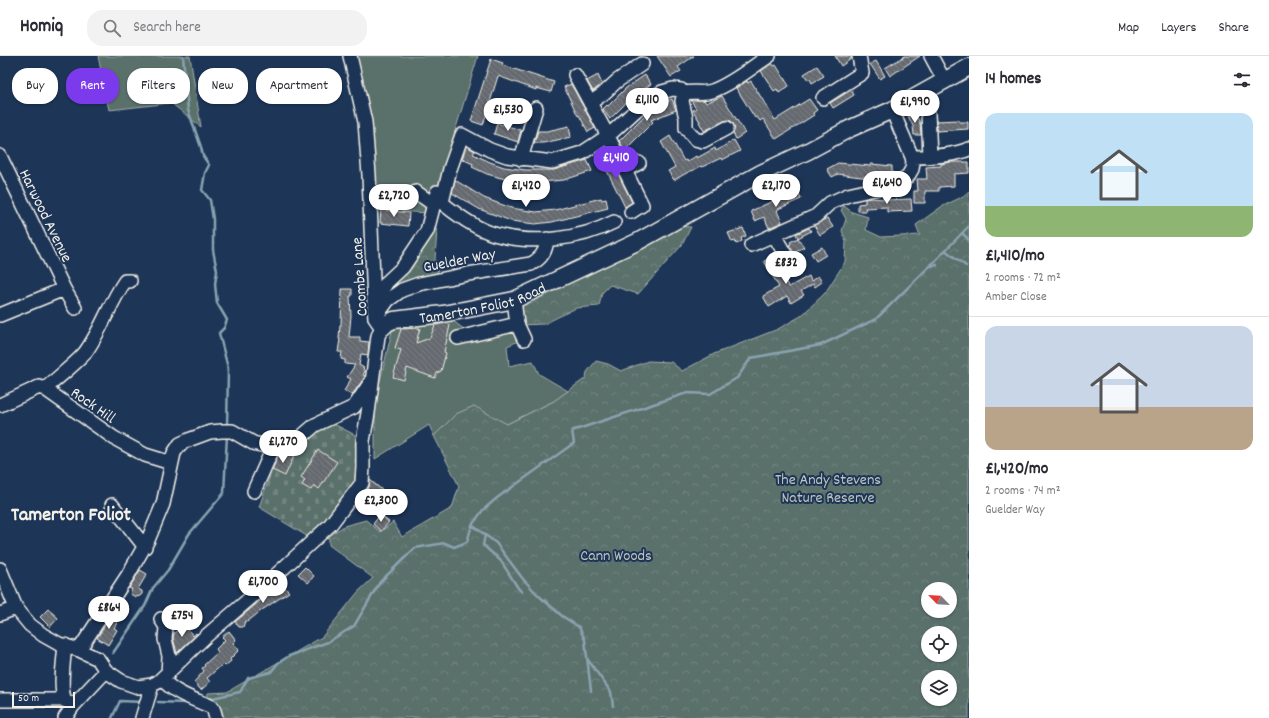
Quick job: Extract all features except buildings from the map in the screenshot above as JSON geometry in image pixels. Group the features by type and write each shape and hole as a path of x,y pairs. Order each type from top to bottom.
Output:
{"main road":[{"name":"Tamerton Foliot Road","path":"377,319 387,323 394,320 442,314 514,300 639,241 760,172 808,151 849,129 892,110 945,82 969,67"}],"street":[{"name":"Coombe Lane","path":"350,56 365,122 369,175 374,297 377,319"},
{"path":"0,569 16,608 30,625 43,635 59,644 79,650 98,659 106,671 121,681 138,687 161,679 205,637 262,588 330,525 362,483 362,441 378,336 377,319 380,293 387,282 403,267 427,231 437,199 462,135 490,150 507,156 552,162 582,153 608,136 646,101 662,92 679,90 705,93 712,92 726,85 769,56"},
{"path":"822,98 862,73 859,56"},
{"path":"931,56 945,82"},
{"path":"590,102 603,94 617,81 642,64"},
{"path":"575,75 608,136 642,205 630,212"},
{"path":"679,90 686,118 686,128 695,140 703,142 727,128"},
{"path":"521,159 536,108"},
{"path":"751,245 816,216 830,203 848,195 896,184 908,176 912,169 912,157 892,110"},
{"path":"928,113 930,156"},
{"path":"912,157 957,153 969,149"},
{"name":"Harwood Avenue","path":"0,156 64,289 75,308"},
{"path":"625,170 639,163"},
{"name":"Guelder Way","path":"416,192 437,199 454,212 493,234 516,239 547,240 567,238 614,222"},
{"path":"774,235 793,268"},
{"name":"Guelder Way","path":"377,319 388,300 402,290 420,284 468,274 531,264 537,261 543,254 546,248 547,240"},
{"path":"374,297 380,279"},
{"path":"0,405 39,387 45,389 83,354 117,293 125,282 130,281"},
{"path":"0,315 64,289"},
{"path":"514,300 517,324 524,339"},
{"path":"458,338 517,324"},
{"path":"79,650 145,547 163,504 174,452 180,444 210,432 227,431 253,443 273,448 286,447 300,438 315,425 354,407 372,380"},
{"name":"Rock Hill","path":"45,389 114,438 145,455 171,463"},
{"path":"254,491 273,448"},
{"path":"112,505 145,547"},
{"path":"0,614 16,608"},
{"path":"142,718 161,679 168,656 165,639 166,627 161,619"},
{"path":"65,645 62,676 69,703 65,718"},
{"path":"0,700 69,703 106,671"},
{"path":"161,679 168,686 179,693 212,707 216,718"}],"green space":[{"path":"98,56 190,56 201,127 172,104 190,104 190,68 127,68 127,104 162,104 109,110 108,104 119,104 119,68 100,68"},
{"path":"355,56 478,56 430,213 374,210 370,114"},
{"name":"Cann Woods","path":"969,191 969,718 212,718 207,709 208,693 227,692 322,637 358,592 373,578 329,545 329,536 344,526 366,520 380,532 393,522 402,537 452,508 459,486 434,436 456,414 474,406 507,424 554,401 586,378 587,372 596,361 608,364 621,371 648,361 671,362 682,371 714,354 778,329 801,316 825,293 845,262 846,241 842,231 846,219 841,210 844,206 852,212 868,217 866,230 881,237 920,235 916,225 941,207 962,197"},
{"path":"672,226 691,227 682,245 638,294 610,285 602,293 599,306 576,308 544,324 520,325 516,301"},
{"path":"437,229 435,259 438,273 397,289 392,283 428,233"},
{"path":"452,320 465,330 505,320 521,340 507,346 509,366 533,361 539,374 568,391 554,401 507,424 456,414 434,436 429,425 375,459 375,402 393,327"},
{"path":"328,421 359,437 359,473 355,485 344,502 310,538 259,507 279,450 295,445 312,437"}],"waterway":[{"path":"183,56 188,110 203,156 209,165 205,173 202,190 210,200 213,219 213,250 217,271 215,284 217,303 227,320 224,328 219,333 228,368 227,428"},
{"path":"208,699 240,692 248,678 271,672 278,663 289,656 328,642 354,626 380,582 415,548 445,543 454,547 467,542 472,525 483,510 497,498 574,443 572,431 687,393 710,394 737,378 751,358 821,345 876,319 969,226"},
{"path":"962,233 969,240"},
{"path":"945,250 966,266"},
{"path":"930,266 937,265"},
{"path":"113,653 145,606 153,588 168,570 189,534 224,493 227,435"},
{"path":"472,525 496,543 523,579 538,595 562,616 579,627 585,640 591,691"},
{"path":"485,535 483,545 501,561 522,592"},
{"path":"588,660 611,692 613,706"},
{"path":"112,718 120,701 142,702"},
{"path":"158,702 185,703"}],"district":[{"name":"Tamerton Foliot","path":"71,513"}],"park label":[{"name":"The Andy Stevens Nature Reserve","path":"828,487"}]}
